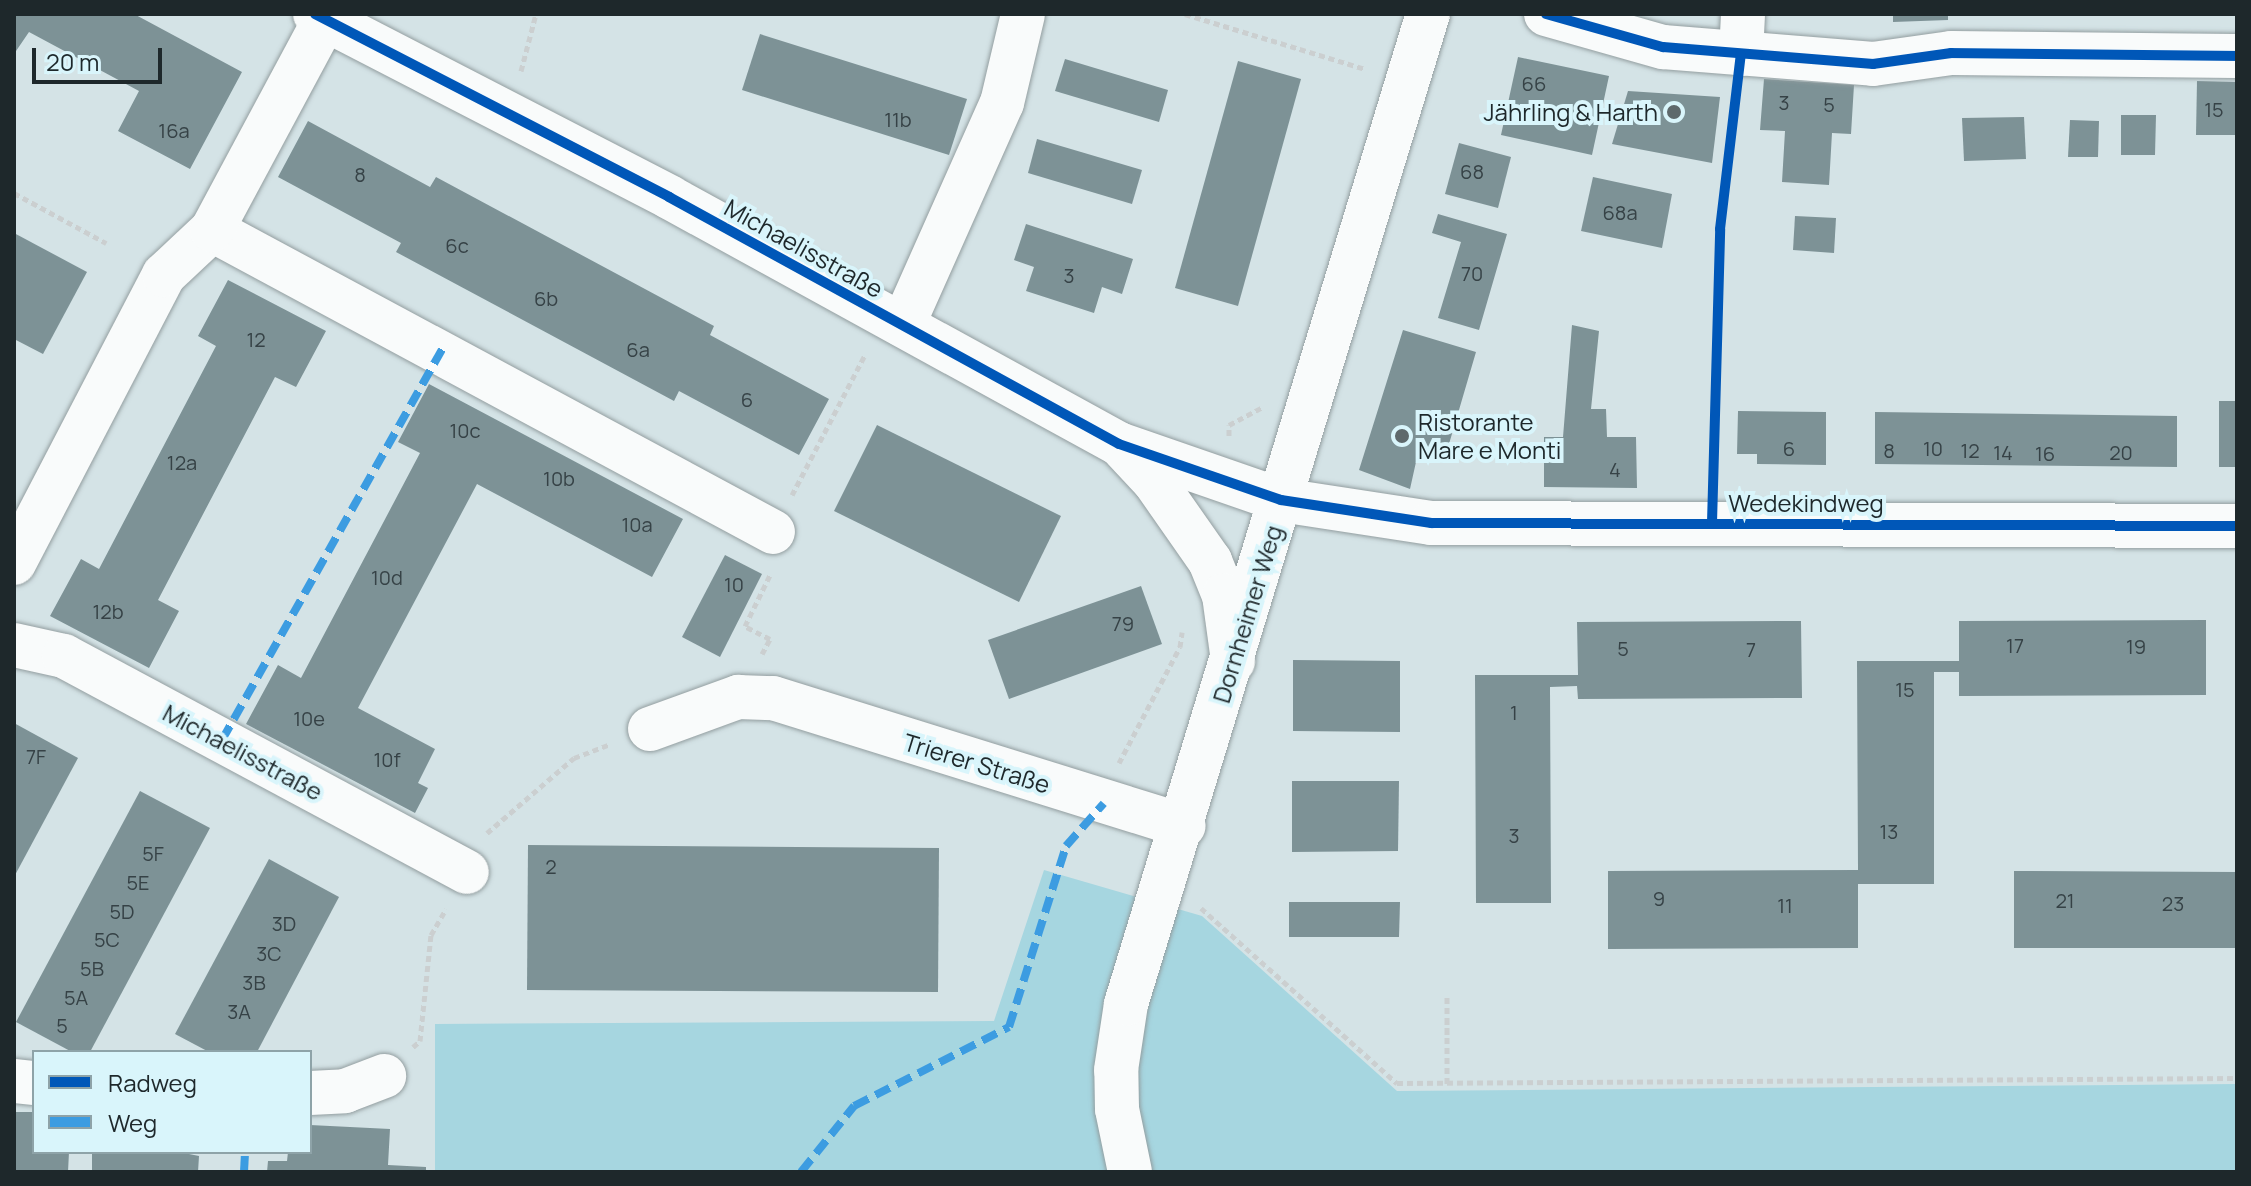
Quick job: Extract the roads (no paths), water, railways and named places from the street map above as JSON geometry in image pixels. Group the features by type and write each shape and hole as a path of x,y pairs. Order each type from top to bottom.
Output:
{"street":[{"path":"894,320 1002,103 1023,14"},
{"name":"Dornheimer Weg","path":"1130,1172 1117,1109 1119,1039 1428,14"},
{"path":"1546,14 1663,47 1742,34 1873,64 1951,53 2237,56"},
{"name":"Michaelisstraße","path":"14,563 164,275 212,230 320,17 510,114 1119,444 1281,500"},
{"path":"212,230 773,532"},
{"path":"1119,444 1154,481 1210,561 1224,595 1233,661"},
{"name":"Wedekindweg","path":"1281,500 1431,523 2237,526"},
{"name":"Michaelisstraße","path":"14,645 64,656 467,872"},
{"name":"Trierer Straße","path":"650,729 738,697 773,698 1183,826"},
{"path":"312,1093 345,1091 384,1076"}],"place":[{"name":"Jährling & Harth","path":"1674,112"},
{"name":"Ristorante Mare e Monti","path":"1402,436"}]}
